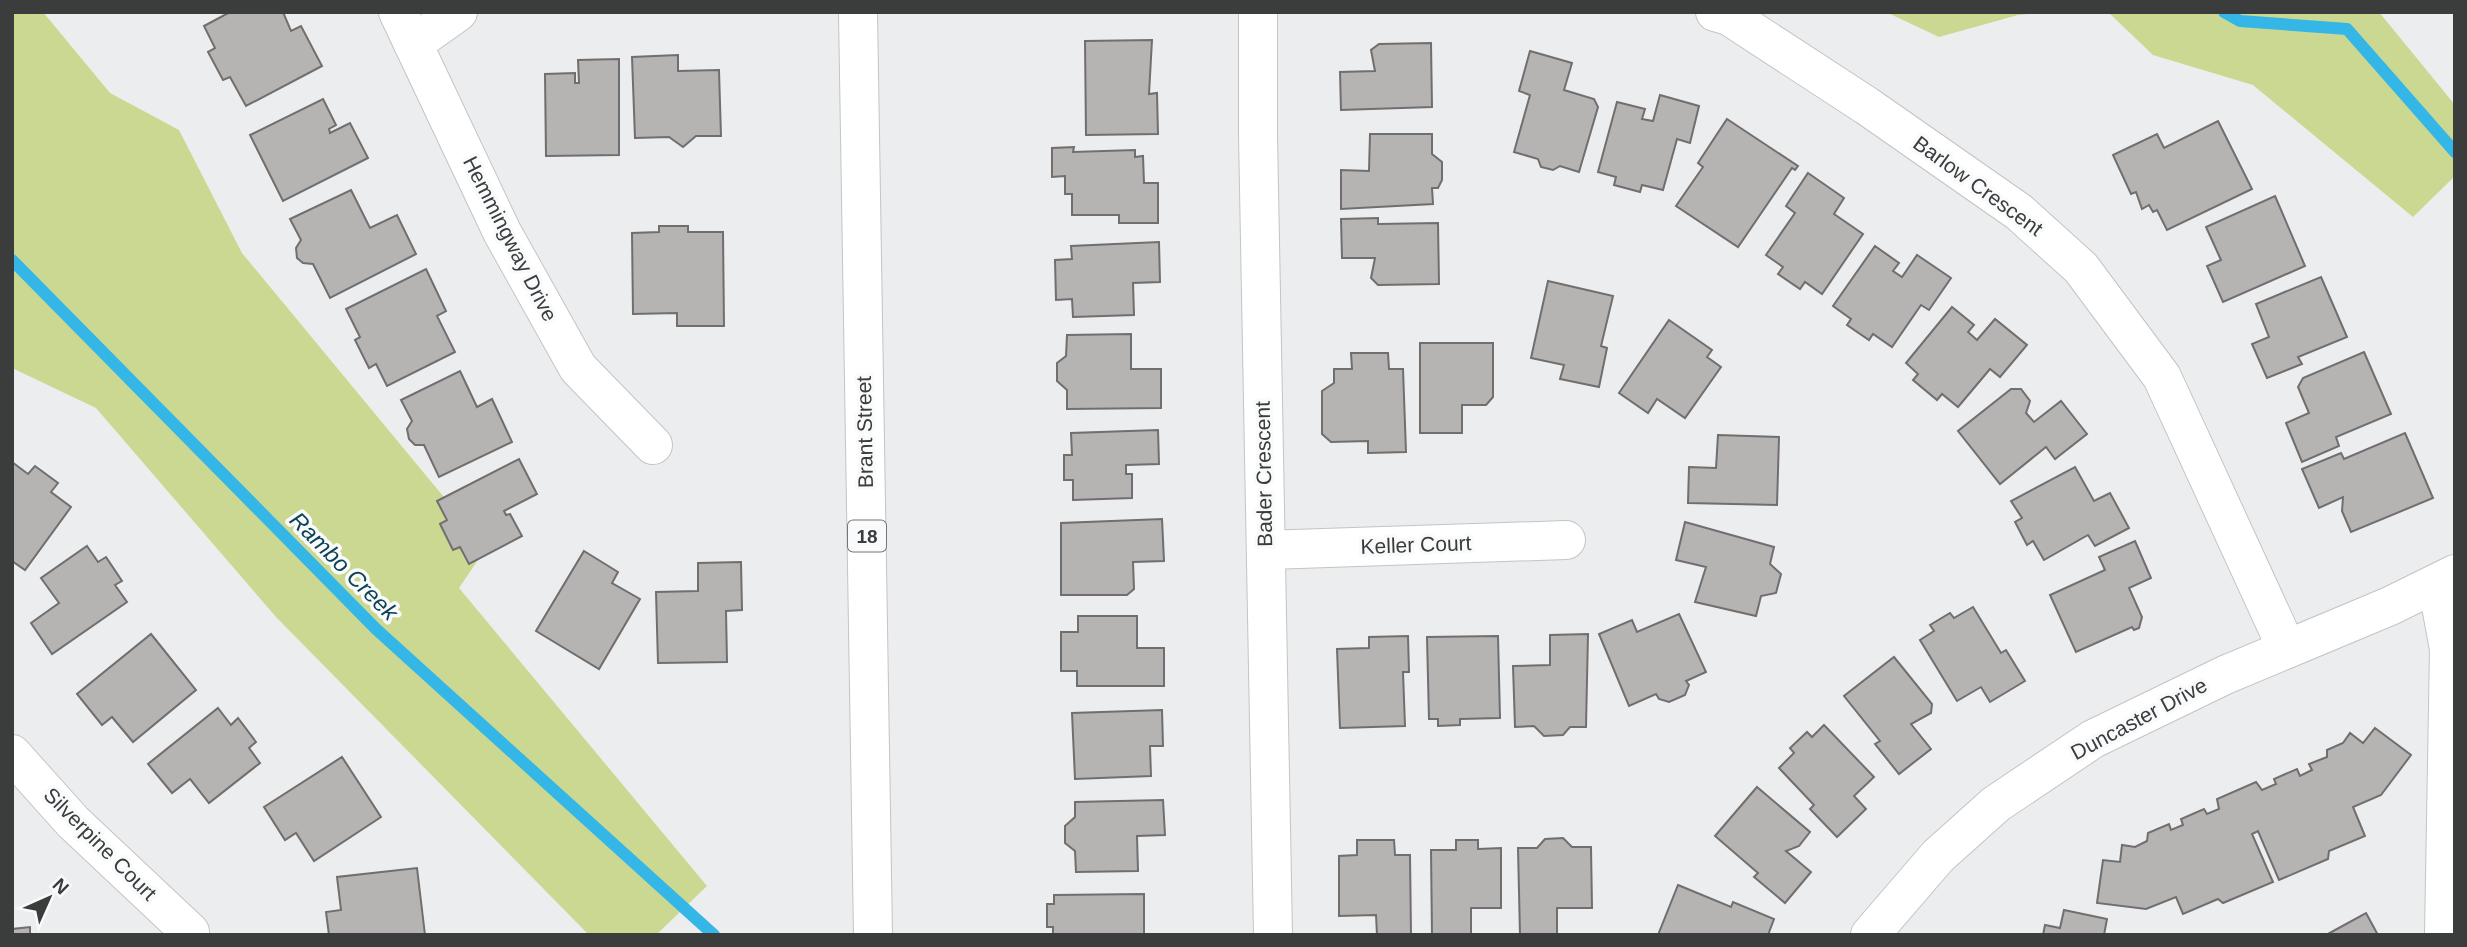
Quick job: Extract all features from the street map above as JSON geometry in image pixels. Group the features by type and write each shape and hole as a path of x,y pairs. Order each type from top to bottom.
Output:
{"street":[{"path":"405,28 458,12"},
{"name":"Brant Street","path":"858,12 873,935"},
{"name":"Bader Crescent","path":"1258,12 1258,149 1273,935"},
{"name":"Barlow Crescent","path":"1715,12 1729,16 1855,98 2020,212 2081,268 2162,377 2287,649"},
{"name":"Hemmingway Drive","path":"405,28 502,232 578,368 653,445"},
{"name":"Keller Court","path":"1266,551 1566,540"},
{"path":"2444,935 2449,649 2446,579"},
{"name":"Duncaster Drive","path":"1870,935 1938,856 1996,804 2093,738 2225,675 2446,579"},
{"name":"Silverpine Court","path":"12,754 73,822 190,932"}],"green space":[{"path":"12,12 43,12 110,93 179,130 242,253 486,548 459,588 707,886 656,935 589,935 276,617 96,408 12,368"},
{"path":"1886,12 2050,12 2018,15 1939,37"},
{"path":"2108,12 2379,12 2455,105 2455,176 2413,217 2253,85 2153,55"}],"building":[{"path":"230,12 283,12 291,31 301,26 322,66 246,106 230,77 223,80 208,52 215,48 204,26"},
{"path":"1152,40 1149,94 1157,93 1158,134 1086,135 1085,41"},
{"path":"1431,43 1432,107 1341,110 1340,72 1375,71 1371,50 1379,44"},
{"path":"1530,51 1572,63 1564,90 1594,99 1598,107 1579,172 1560,166 1553,170 1541,167 1538,159 1514,152 1530,95 1519,91"},
{"path":"678,55 678,71 719,70 721,136 696,136 683,147 669,137 635,138 632,57"},
{"path":"619,59 619,155 546,156 545,74 575,73 575,83 579,83 578,60"},
{"path":"1660,95 1699,106 1690,143 1677,139 1663,190 1642,185 1640,192 1614,185 1616,177 1598,172 1617,102 1645,109 1642,119 1653,121"},
{"path":"323,99 336,125 329,129 330,133 350,123 368,158 283,201 250,135"},
{"path":"1727,119 1798,166 1795,170 1792,168 1738,247 1676,206 1703,167 1698,163"},
{"path":"2218,121 2252,189 2167,230 2157,210 2153,212 2149,205 2142,209 2136,192 2131,194 2113,155 2157,134 2164,148"},
{"path":"1370,134 1432,134 1432,154 1442,162 1442,180 1438,188 1432,188 1433,204 1341,209 1341,170 1369,171"},
{"path":"1074,147 1073,152 1135,150 1135,157 1143,156 1144,183 1158,183 1158,223 1119,223 1119,215 1072,215 1072,194 1065,194 1065,176 1052,177 1052,148"},
{"path":"1808,173 1844,198 1834,214 1863,234 1822,294 1805,282 1800,289 1778,274 1783,267 1766,255 1795,213 1786,206"},
{"path":"351,190 370,228 397,215 416,254 330,298 313,264 303,263 297,258 296,248 301,240 290,219"},
{"path":"2275,196 2305,266 2223,302 2207,266 2221,260 2206,227"},
{"path":"1378,218 1378,224 1438,223 1439,284 1378,285 1371,278 1375,258 1342,258 1341,219"},
{"path":"659,226 688,226 688,232 723,232 724,326 677,326 677,313 633,314 632,233 659,232"},
{"path":"1159,242 1160,282 1133,283 1134,315 1073,317 1072,299 1056,300 1055,260 1072,259 1071,246"},
{"path":"1875,246 1899,263 1893,271 1902,277 1917,255 1951,278 1929,310 1921,305 1892,347 1873,334 1869,340 1847,325 1851,319 1833,306"},
{"path":"426,269 446,311 437,316 455,352 387,386 376,364 369,368 355,340 360,337 346,309"},
{"path":"2321,277 2347,337 2298,357 2302,364 2267,378 2252,344 2269,337 2256,304"},
{"path":"1548,281 1613,296 1601,346 1607,348 1599,387 1560,379 1564,365 1531,358"},
{"path":"1952,307 1974,325 1968,332 1977,340 1995,319 2027,345 2000,377 1990,369 1958,407 1942,394 1937,400 1913,380 1918,374 1906,363"},
{"path":"1669,320 1712,350 1707,357 1721,367 1685,418 1657,399 1648,413 1619,393"},
{"path":"1131,334 1131,369 1161,369 1161,408 1067,409 1067,390 1057,381 1057,363 1066,356 1067,335"},
{"path":"1420,343 1493,343 1493,397 1486,405 1462,405 1462,433 1420,433"},
{"path":"2364,352 2391,414 2336,437 2339,446 2302,462 2286,423 2309,413 2298,387 2303,378"},
{"path":"1351,353 1388,353 1389,369 1403,369 1406,452 1368,453 1368,441 1331,442 1322,434 1322,391 1334,383 1334,369 1352,369"},
{"path":"460,371 477,407 492,399 512,442 439,477 424,445 415,445 409,439 407,429 412,421 401,400"},
{"path":"2011,389 2021,389 2030,401 2026,413 2034,422 2061,401 2087,434 2055,459 2046,447 2000,484 1958,431"},
{"path":"1158,430 1159,464 1126,465 1126,474 1132,474 1132,498 1073,500 1073,480 1064,480 1064,455 1072,455 1071,433"},
{"path":"2405,433 2433,498 2351,532 2342,511 2343,497 2319,508 2302,469 2341,453 2344,459"},
{"path":"1718,435 1779,437 1777,505 1688,503 1689,467 1716,468"},
{"path":"519,459 537,494 504,511 506,515 510,514 522,536 469,564 460,547 453,550 440,524 447,520 437,501"},
{"path":"12,462 28,474 35,466 58,483 51,492 71,507 25,570 12,561"},
{"path":"2075,467 2094,501 2110,493 2129,528 2095,546 2088,535 2044,560 2033,541 2027,545 2015,522 2022,518 2011,501"},
{"path":"1162,519 1164,561 1133,562 1134,589 1127,595 1061,595 1061,523"},
{"path":"1685,522 1774,547 1770,564 1781,574 1776,593 1761,596 1756,616 1695,602 1706,567 1676,560"},
{"path":"2135,541 2151,578 2129,588 2142,617 2139,628 2134,630 2132,627 2076,652 2050,595 2105,570 2099,557"},
{"path":"87,546 98,562 106,557 122,581 115,585 127,602 52,654 31,623 59,603 41,578"},
{"path":"584,551 618,572 612,583 640,599 599,669 536,631"},
{"path":"741,562 742,610 726,611 727,662 658,663 656,592 698,591 698,563"},
{"path":"1973,607 2001,653 2006,650 2025,681 1990,702 1981,687 1957,701 1920,640 1934,631 1930,625 1950,613 1954,618"},
{"path":"1679,614 1706,672 1686,681 1689,685 1685,695 1669,702 1659,699 1656,694 1629,706 1599,634 1632,620 1637,632"},
{"path":"1078,616 1137,616 1137,648 1164,648 1164,686 1077,686 1077,671 1061,671 1061,632 1078,632"},
{"path":"151,634 196,690 133,742 112,717 102,725 77,694"},
{"path":"1588,634 1586,727 1570,727 1563,735 1544,736 1534,726 1515,727 1513,666 1550,665 1550,635"},
{"path":"1408,636 1409,672 1403,672 1405,726 1340,728 1337,649 1369,648 1369,637"},
{"path":"1498,636 1500,718 1460,719 1460,725 1438,726 1438,719 1429,719 1427,637"},
{"path":"1894,657 1932,704 1931,713 1911,724 1931,749 1899,774 1875,744 1880,741 1844,696"},
{"path":"218,708 231,725 238,718 256,742 249,748 260,763 209,803 190,779 172,793 148,764"},
{"path":"1162,710 1163,746 1150,746 1151,776 1075,779 1072,713"},
{"path":"1824,725 1874,777 1854,796 1866,809 1837,837 1810,809 1814,805 1779,768 1794,753 1790,748 1807,732 1812,737"},
{"path":"2375,728 2411,755 2381,795 2353,807 2365,836 2329,851 2328,859 2279,880 2258,831 2252,834 2273,882 2223,903 2218,899 2183,914 2176,897 2146,909 2097,903 2103,860 2120,862 2122,845 2135,847 2147,841 2148,833 2169,824 2171,830 2183,825 2181,819 2204,809 2207,814 2219,809 2217,799 2256,782 2262,790 2276,784 2274,779 2297,769 2300,776 2312,770 2309,764 2327,757 2327,750 2343,743 2350,733 2363,743"},
{"path":"342,757 381,817 314,861 296,833 285,840 264,807"},
{"path":"1757,787 1810,832 1799,846 1786,851 1811,872 1785,903 1754,877 1758,873 1715,836"},
{"path":"1163,800 1165,835 1137,836 1138,871 1076,872 1075,851 1065,843 1065,826 1075,817 1075,802"},
{"path":"1563,838 1572,847 1591,847 1592,908 1557,908 1557,935 1520,935 1518,848 1537,848 1545,839"},
{"path":"1357,840 1394,840 1395,855 1410,855 1411,935 1377,935 1376,915 1339,916 1339,856 1357,855"},
{"path":"1456,840 1478,840 1478,849 1501,848 1501,908 1471,908 1471,935 1432,935 1431,850 1456,850"},
{"path":"417,868 425,935 329,935 326,912 341,910 337,877"},
{"path":"1678,885 1731,907 1733,902 1774,919 1768,935 1658,935"},
{"path":"1144,894 1144,935 1053,935 1053,927 1047,927 1047,904 1054,904 1054,895"},
{"path":"2064,910 2107,919 2104,935 2043,935 2045,925 2060,928"},
{"path":"2366,913 2378,935 2326,935"},
{"path":"30,927 30,935 12,935 12,929"}],"waterway":[{"path":"2224,12 2240,21 2347,29 2455,152"},
{"name":"Rambo Creek","path":"12,260 376,629 714,935"}]}
